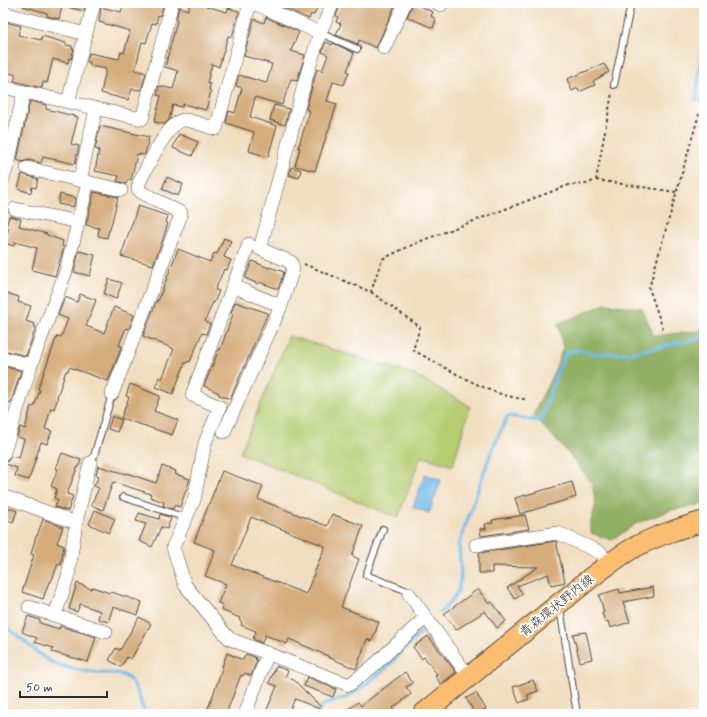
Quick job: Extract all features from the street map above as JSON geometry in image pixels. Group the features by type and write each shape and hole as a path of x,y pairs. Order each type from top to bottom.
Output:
{"main road":[{"name":"青森環状野内線","path":"423,714 593,576 635,546 669,531 704,521"}],"street":[{"path":"68,102 94,3"},
{"path":"3,87 142,120 172,3"},
{"path":"112,394 182,215 181,213 141,192 138,188 164,137 179,122 188,120 216,129 250,3"},
{"path":"254,3 320,33"},
{"path":"224,432 281,306 293,269 291,262 260,249 320,33 333,3"},
{"path":"384,48 405,3"},
{"path":"3,13 86,34"},
{"path":"3,178 8,164 24,92"},
{"path":"3,455 31,365 66,271 79,222 96,109"},
{"path":"27,168 121,190"},
{"path":"15,209 79,222"},
{"path":"249,244 192,395 220,407 206,443 194,500 173,547 185,585 230,639 349,685 382,658 426,617"},
{"path":"233,286 281,306"},
{"path":"3,358 31,365"},
{"path":"55,615 68,576 76,523 90,463"},
{"path":"3,496 76,523"},
{"path":"476,545 558,533 601,553 608,565"},
{"path":"409,594 469,677"},
{"path":"29,607 106,632"},
{"path":"245,714 268,653"}],"lane":[{"path":"614,86 631,3"},
{"path":"320,33 357,49"},
{"path":"90,463 94,456 112,394"},
{"path":"123,497 186,518"},
{"path":"383,529 366,575 405,590 409,594"},
{"path":"559,603 577,714"}],"path":[{"path":"596,180 614,86"},
{"path":"663,329 649,288 698,114"},
{"path":"371,292 382,259 421,241 569,185 586,184 596,180 676,192"},
{"path":"292,265 304,264 371,292 420,327 413,350 482,387 515,399 526,399"}],"green space":[{"path":"605,304 642,308 654,336 698,331 704,327 704,432 702,435 704,439 704,504 671,510 637,523 612,540 591,533 591,522 596,504 592,483 569,454 533,415 556,368 563,347 558,324"},
{"path":"289,336 413,374 470,406 453,466 421,456 398,518 240,453"}],"water":[{"path":"425,474 441,480 429,513 413,507"}],"building":[{"path":"23,3 63,3 59,19 47,16 47,13 23,6"},
{"path":"64,3 86,3 84,11 63,6"},
{"path":"124,3 164,3 160,16 158,15 156,24 152,23 146,43 142,42 135,70 146,73 141,90 132,89 128,100 101,93 106,69 90,66 90,62 87,62 89,53 119,59 121,52 124,53 130,31 99,22 101,7 121,12"},
{"path":"190,3 207,3 206,6 227,12 228,8 239,11 232,37 228,36 219,67 212,64 207,83 210,84 209,90 211,91 206,110 183,104 182,107 173,105 169,120 164,124 154,122 161,96 157,95 159,86 173,89 178,71 165,67 177,21 179,7 188,10"},
{"path":"273,3 319,3 314,15 311,14 309,19"},
{"path":"341,3 396,3 376,48 359,40 358,44 336,35 341,24 336,22 338,17 336,16"},
{"path":"413,3 433,12 431,16 436,19 433,28 407,17"},
{"path":"266,17 299,32 291,51 305,55 297,81 291,79 282,105 255,97 250,117 277,126 268,157 249,151 254,132 226,123 229,111 235,113 242,88 236,86 239,75 266,83 267,82 272,64 244,56 254,19 264,23"},
{"path":"6,22 21,26 18,35 41,40 42,36 66,43 66,45 72,46 72,49 74,49 68,63 53,59 47,83 43,82 42,88 14,81 16,75 3,71 3,35"},
{"path":"326,42 332,45 333,43 354,53 347,71 349,72 344,85 333,82 327,101 337,104 315,171 295,166 300,148 298,148 310,111 306,109 317,69 322,71 328,55 322,52"},
{"path":"604,64 609,72 593,81 595,85 579,92 578,88 572,91 567,79"},
{"path":"30,101 46,105 46,109 78,117 71,144 79,146 75,164 43,157 41,163 29,160 22,162 17,160"},
{"path":"274,105 289,109 285,125 270,120"},
{"path":"100,126 149,137 145,154 137,154 131,180 127,180 126,184 117,181 119,176 95,171 99,150 95,149"},
{"path":"179,134 198,142 192,156 173,148"},
{"path":"291,167 301,170 299,178 289,175"},
{"path":"22,174 38,179 36,188 32,187 31,193 18,189"},
{"path":"167,177 183,184 178,196 162,189"},
{"path":"94,192 118,197 107,238 98,236 99,228 86,225"},
{"path":"60,194 76,198 73,207 58,204"},
{"path":"138,206 168,216 166,222 168,223 153,265 121,256"},
{"path":"9,216 21,219 19,226 47,234 63,241 62,246 64,247 55,276 32,270 37,248 15,242 14,246 4,243 9,228 6,227"},
{"path":"224,238 231,241 224,257 231,260 227,270 224,269 215,290 219,291 205,321 210,324 206,334 202,333 190,362 188,361 185,363 173,394 156,387 159,377 162,379 174,349 143,336 178,249 210,262 214,253 217,254"},
{"path":"79,251 95,255 90,276 74,272"},
{"path":"252,261 284,272 278,289 259,282 258,284 245,278"},
{"path":"109,279 122,283 116,299 104,294"},
{"path":"3,292 19,297 18,302 31,306 26,321 35,324 34,326 36,327 26,356 3,350"},
{"path":"80,294 96,300 86,326 104,333 114,307 134,315 129,329 126,328 119,345 122,346 108,381 69,367 68,371 66,371 54,409 51,408 45,429 52,431 47,444 41,442 29,480 15,476 17,468 3,463 8,461 11,456 19,458 24,439 17,437 20,427 25,429 31,406 34,407 40,390 38,389 57,336 61,337 68,319 58,315 65,297 77,302"},
{"path":"235,302 268,313 230,399 219,395 219,393 204,386 219,349 220,350 233,314 231,313"},
{"path":"3,366 21,371 11,403 3,400"},
{"path":"130,384 160,396 154,411 178,420 172,435 121,418 129,397 126,396"},
{"path":"112,416 122,420 117,432 108,429"},
{"path":"62,453 81,460 67,494 73,496 68,511 55,507 58,500 54,498 57,489 51,486 58,469 56,468"},
{"path":"98,466 156,483 162,466 176,471 175,474 190,479 180,507 175,505 173,509 163,506 164,502 150,497 151,494 113,482 103,510 91,505 99,488 94,486 99,476 96,475"},
{"path":"222,471 263,486 258,499 327,526 332,514 363,526 352,556 359,559 341,607 379,622 372,641 367,639 356,669 289,639 287,644 265,635 262,643 253,639 256,631 241,625 242,622 239,620 240,618 221,610 223,605 218,603 226,584 205,576 215,550 194,542","holes":["251,517 325,546 306,594 232,565"]},
{"path":"572,482 576,497 520,514 515,498"},
{"path":"7,507 17,511 13,522 3,519"},
{"path":"95,510 115,519 109,533 89,524"},
{"path":"139,513 159,519 160,514 171,518 167,529 161,527 152,547 139,541 146,524 136,521"},
{"path":"525,515 529,529 481,536 480,529 486,529 485,524 493,523 492,520"},
{"path":"43,519 63,527 57,543 64,546 61,565 58,564 43,599 22,592 34,555 31,554 36,536"},
{"path":"556,541 565,582 551,585 548,574 517,586 523,594 515,599 507,588 538,567 492,566 492,573 479,573 479,553"},
{"path":"77,583 91,589 92,587 142,602 138,615 113,607 108,622 98,619 100,611 80,604 77,612 69,609"},
{"path":"653,587 654,596 623,602 630,622 610,628 608,621 605,622 599,595 619,589 620,593"},
{"path":"478,589 489,604 492,602 506,621 497,628 485,611 456,630 444,614"},
{"path":"28,616 40,620 40,623 59,629 60,626 96,637 88,662 52,652 53,648 35,642 37,638 22,632"},
{"path":"139,617 151,624 131,659 127,657 121,667 109,660 116,648 120,650"},
{"path":"586,632 592,659 580,662 573,634"},
{"path":"428,636 456,672 441,684 435,676 437,674 424,657 422,659 413,647"},
{"path":"227,653 243,660 247,654 256,658 255,659 257,660 251,676 245,673 243,676 241,675 226,714 206,714 223,667"},
{"path":"276,666 288,671 285,677 294,680 325,711 295,699 288,714 265,714 277,686 269,683"},
{"path":"405,672 413,683 406,687 411,694 393,708 398,714 342,714 358,702 361,706"},
{"path":"307,677 336,689 333,697 304,686"},
{"path":"533,680 538,691 527,695 529,699 519,703 513,687"},
{"path":"476,693 486,709 475,714 466,698"}],"waterway":[{"path":"704,33 696,100 704,99"},
{"path":"440,613 458,591 461,576 459,544 491,452 508,416 541,421 559,367 567,352 580,350 595,354 632,353 704,337"},
{"path":"3,626 42,656 55,664 88,672 121,674 125,676 134,685 145,714"},
{"path":"312,714 327,703 348,697 369,682 386,668 423,630"}]}
